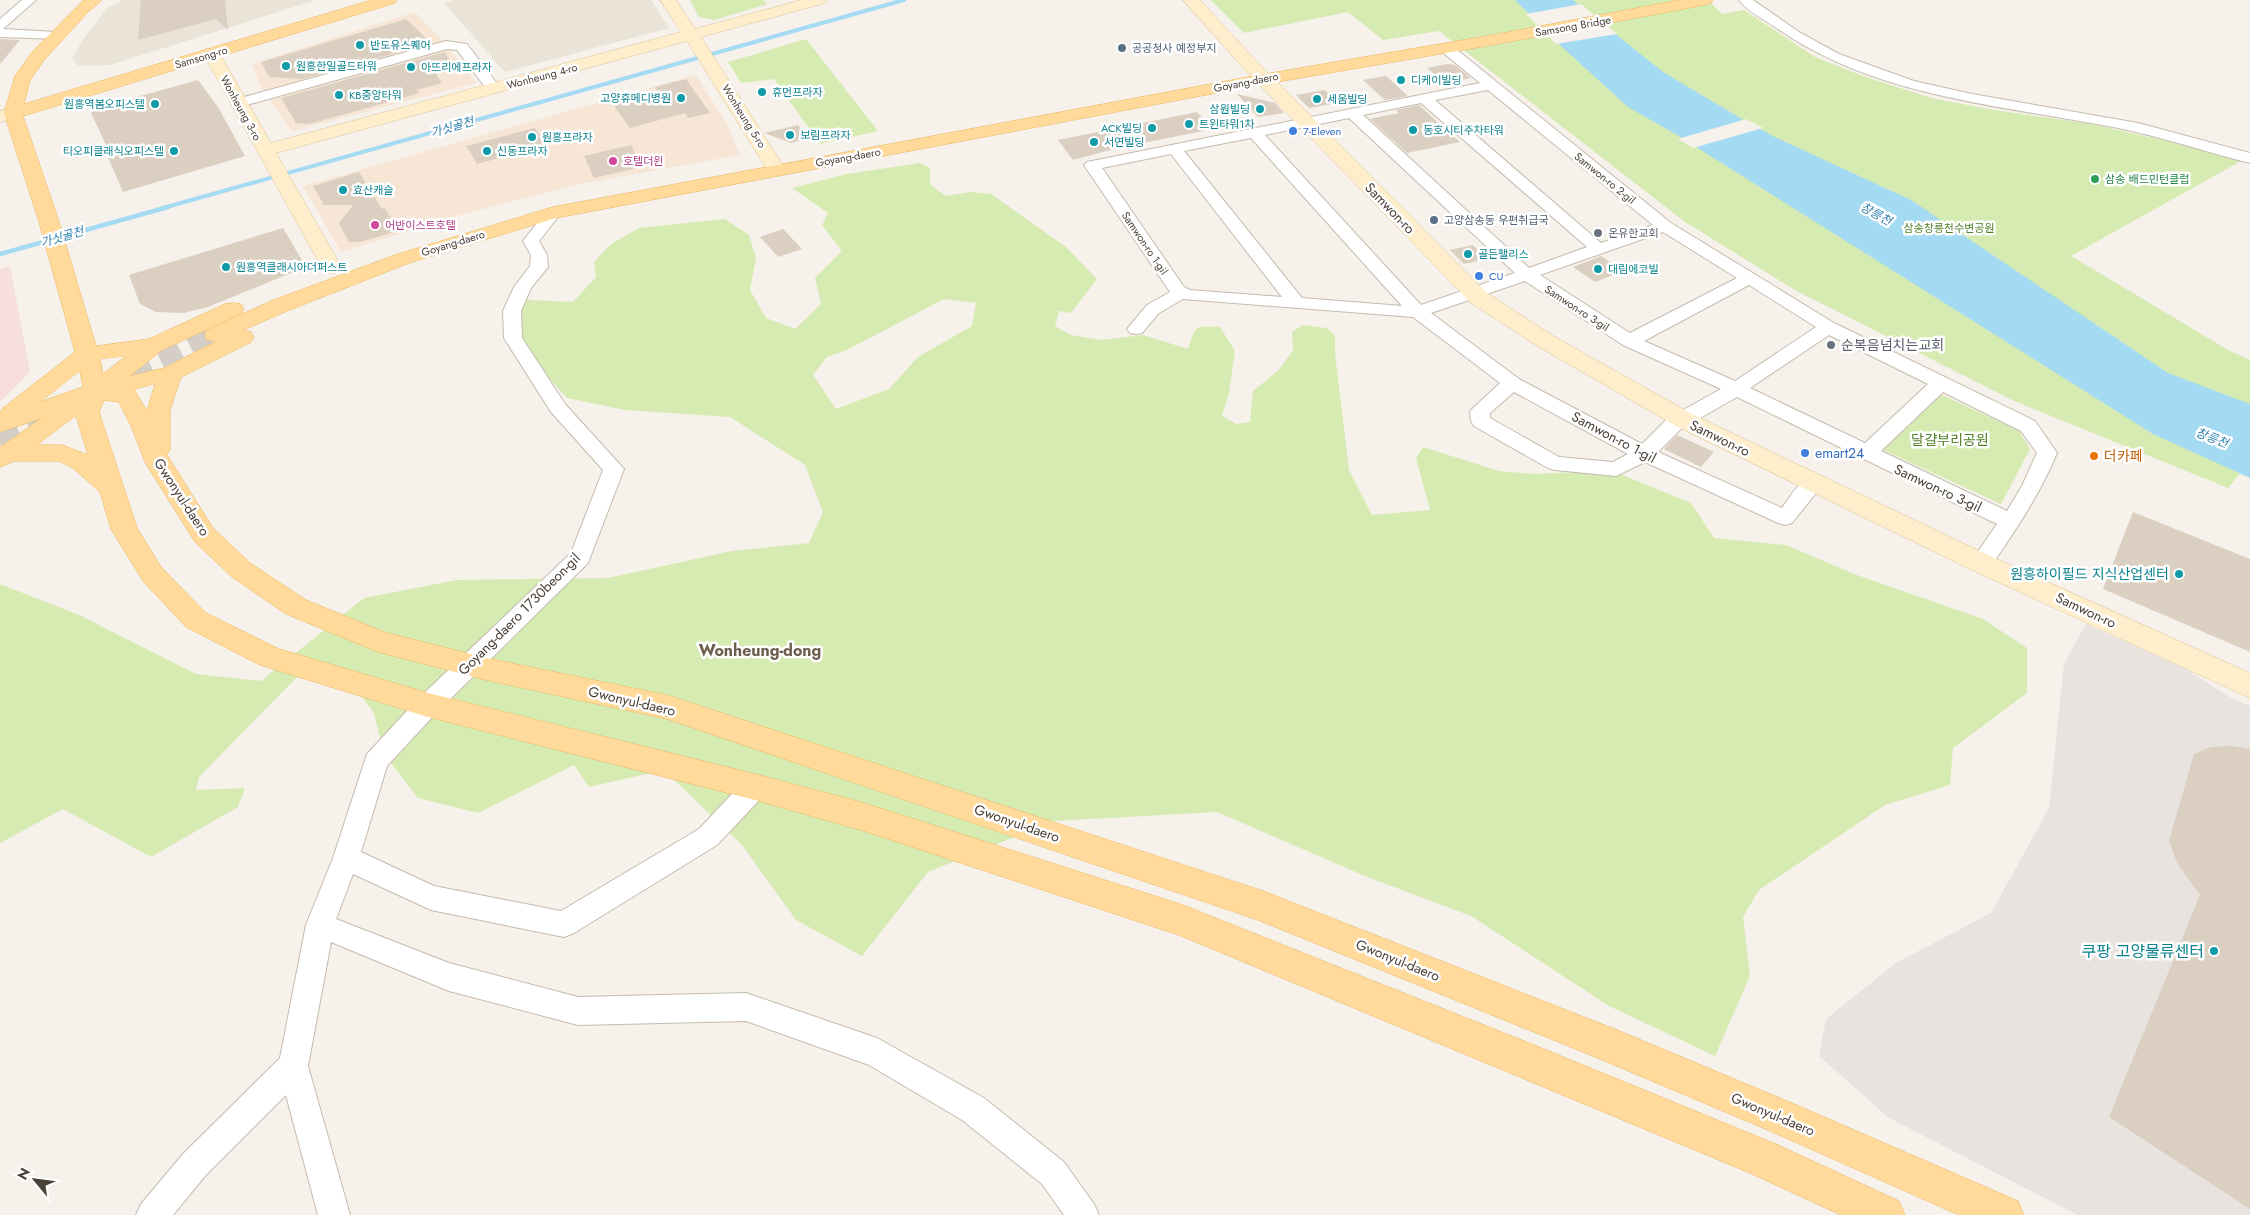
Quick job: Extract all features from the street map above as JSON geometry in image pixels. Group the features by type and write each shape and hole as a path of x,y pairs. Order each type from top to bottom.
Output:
{"main road":[{"path":"94,0 83,8 56,36 21,80 6,115 50,222 58,248 96,391 87,412 109,486 124,528 152,574 196,620 270,657 428,705 754,787 864,817 1183,921 1728,1144 1885,1215"},
{"name":"Samsong-ro","path":"6,115 388,0"},
{"path":"668,0 694,39"},
{"name":"Wonheung 4-ro","path":"269,156 494,89 694,39 819,0"},
{"name":"Samwon-ro","path":"1191,0 1264,79 1472,292 1548,342 1684,420 1981,563 2250,686"},
{"name":"Samsong Bridge","path":"1498,39 1705,0"},
{"name":"Wonheung 5-ro","path":"694,39 777,170"},
{"name":"Goyang-daero","path":"553,213 1264,79 1498,39"},
{"name":"Wonheung 3-ro","path":"211,54 332,268"},
{"path":"158,464 156,411 160,396 172,373 215,334 332,268 451,226 553,213"},
{"path":"0,423 87,354 154,346 215,334 296,314 349,292 455,255 553,213"},
{"path":"6,456 96,391 154,346"},
{"path":"0,423 96,391 172,373"},
{"name":"Gwonyul-daero","path":"96,391 127,396 143,426 158,464 204,535 241,570 288,601 378,641 469,665 667,707 1263,906 1613,1046 2004,1215"},
{"path":"6,456 62,453 82,462 109,486"}],"street":[{"path":"1745,0 1789,32 1822,51 1889,78 1982,101 2150,130 2250,158"},
{"path":"8,4 27,2"},
{"path":"0,26 27,2"},
{"path":"0,33 56,36"},
{"path":"238,103 455,44 462,47 494,89"},
{"name":"Samwon-ro 2-gil","path":"1446,48 1490,86 1665,226"},
{"path":"1305,121 1490,86"},
{"path":"1425,99 1600,250"},
{"path":"1351,112 1526,274"},
{"name":"Samwon-ro 1-gil","path":"1180,294 1092,165 1305,121"},
{"name":"Samwon-ro 1-gil","path":"1254,132 1418,312 1512,383 1644,454 1785,518 1813,483"},
{"path":"1174,148 1297,304"},
{"name":"Goyang-daero 1730beon-gil","path":"334,1215 292,1066 320,925 346,858 376,761 428,705 580,557 614,469 558,408 513,338 512,311 523,287 539,267 539,254 531,241 553,213"},
{"path":"1136,329 1153,309 1180,294 1418,312 1665,226 1828,327 2028,426 2047,453 2032,487 2011,522 1981,563"},
{"name":"Samwon-ro 3-gil","path":"1526,274 1629,340 1736,389 2011,522"},
{"path":"1629,340 1750,278"},
{"path":"1512,383 1480,411 1482,421 1555,463 1616,469 1644,454 1674,424 1736,389 1828,327"},
{"path":"1866,453 1941,383"},
{"path":"346,858 431,898 564,924 708,837 754,787"},
{"path":"320,925 449,977 578,1011 746,1007 878,1053 974,1109 1053,1173 1083,1215"},
{"path":"152,1215 194,1166 292,1066"}],"shaded area":[{"path":"122,0 316,0 110,65 79,66 72,58 84,38 106,9"},
{"path":"453,0 651,0 669,28 505,72 444,3"},
{"path":"415,12 443,41 476,83 292,131 262,90 252,64"},
{"path":"696,75 727,124 740,155 579,184 453,217 341,252 303,186"},
{"path":"10,266 30,372 0,402 0,269"},
{"path":"2086,624 2184,668 2228,696 2250,706 2250,1215 2078,1215 1889,1118 1819,1056 1826,1019 1896,963 1991,913 2049,808 2064,664"}],"green space":[{"path":"690,0 763,0 767,4 714,20 699,17"},
{"name":"삼송창릉천수변공원","path":"1211,0 1708,0 1722,14 1744,10 1815,57 1863,76 1931,98 1994,110 2091,124 2167,141 2241,161 2071,256 2228,350 2250,360 2250,461 2228,488 2012,400 1795,290 1685,222 1439,31 1383,40 1348,12 1244,33"},
{"path":"806,39 878,131 820,144 774,79 741,83 728,62"},
{"path":"920,163 930,168 930,184 945,196 971,192 991,194 1066,247 1097,279 1071,313 1059,311 1055,326 1071,335 1101,340 1143,335 1188,349 1197,329 1201,327 1220,327 1235,351 1229,393 1222,416 1236,424 1250,422 1253,391 1279,370 1293,350 1292,332 1303,325 1326,328 1335,335 1335,353 1349,470 1372,515 1430,510 1416,458 1423,447 1499,471 1535,474 1578,472 1620,474 1691,503 1714,538 1786,545 1854,574 1983,619 2027,648 2027,693 1953,748 1950,785 1885,805 1759,890 1743,917 1750,976 1715,1056 1609,1006 1471,916 1365,876 1217,812 1055,821 928,872 862,956 796,920 742,845 664,770 589,787 574,765 478,813 418,798 384,754 374,713 347,676 322,671 296,678 199,777 196,790 245,788 238,807 151,857 63,809 0,843 0,584 79,615 196,674 261,681 364,598 457,580 608,578 732,551 809,543 823,512 805,465 730,417 625,410 567,398 513,338 512,311 528,300 573,302 596,277 594,262 611,244 639,228 725,219 749,235 756,258 750,290 766,318 795,329 821,304 815,278 842,251 822,225 828,213 792,188 847,174","holes":["944,299 976,303 972,326 918,357 889,389 836,409 813,375 827,357 847,350"]},
{"name":"달걀부리공원","path":"1938,393 2019,431 2030,449 2001,504 1883,450"}],"water":[{"name":"창릉천","path":"1515,0 1573,0 1663,72 1775,137 1911,200 2168,373 2250,404 2250,478 2153,434 1677,135 1628,107 1561,46"}],"pier":[{"path":"1581,4 1617,34 1556,44 1526,14"},
{"path":"1746,119 1763,128 1693,148 1678,139"}],"building":[{"path":"141,0 225,0 228,30 216,19 138,40"},
{"path":"406,19 431,43 302,79 269,77 261,62"},
{"path":"0,39 20,40 0,64"},
{"name":"KB중앙타워","path":"445,52 451,63 433,69 442,83 417,90 419,93 396,100 309,124 296,123 281,98"},
{"path":"1448,64 1455,65 1471,78 1446,83 1427,68"},
{"path":"1386,76 1408,96 1385,100 1363,80"},
{"path":"686,79 710,113 688,118 685,113 630,128 612,103 658,92 655,87"},
{"path":"198,80 218,107 245,156 123,192 103,146 106,145 91,113 97,108"},
{"name":"세움빌딩","path":"1325,90 1338,103 1309,108 1296,95"},
{"name":"삼원빌딩","path":"1237,94 1275,103 1284,113 1258,117"},
{"name":"동호시티주차타워","path":"1419,105 1460,142 1407,153 1370,119 1399,113 1396,110"},
{"path":"1197,112 1212,129 1114,149 1073,160 1058,140"},
{"name":"보림프라자","path":"798,125 807,139 791,143 764,133"},
{"path":"535,128 546,145 477,164 466,146"},
{"name":"호텔더윈","path":"631,145 641,167 594,178 584,156"},
{"path":"359,172 382,209 385,208 398,231 360,242 349,242 339,223 353,205 324,205 313,186"},
{"name":"원흥역클래시아더퍼스트","path":"283,228 303,262 291,273 208,307 183,313 156,312 140,304 129,275"},
{"path":"783,229 802,249 778,257 760,237"},
{"name":"골든팰리스","path":"1473,245 1487,259 1464,264 1450,250"},
{"name":"대림에코빌","path":"1601,256 1623,271 1595,282 1573,267"},
{"path":"1677,435 1714,452 1701,467 1664,449"},
{"name":"원흥하이필드 지식산업센터","path":"2133,512 2250,559 2250,652 2103,589"},
{"name":"쿠팡 고양물류센터","path":"2231,746 2250,749 2250,1209 2109,1117 2200,895 2177,863 2169,841 2194,754 2211,747"}],"waterway":[{"name":"가싯골천","path":"163,208 904,0"},
{"name":"가싯골천","path":"0,254 168,207"}],"tunnel":[{"path":"102,391 215,335"},
{"path":"0,443 57,414"}],"place":[{"name":"반도유스퀘어","path":"360,45"},
{"name":"공공청사 예정부지","path":"1122,48"},
{"name":"원흥한일골드타워","path":"286,66"},
{"name":"아뜨리에프라자","path":"411,67"},
{"name":"디케이빌딩","path":"1401,80"},
{"name":"휴먼프라자","path":"762,92"},
{"name":"KB중앙타워","path":"339,95"},
{"name":"고양휴메디병원","path":"681,98"},
{"name":"세움빌딩","path":"1317,99"},
{"name":"원흥역봄오피스텔","path":"155,104"},
{"name":"삼원빌딩","path":"1260,109"},
{"name":"트윈타워1차","path":"1189,124"},
{"name":"ACK빌딩","path":"1152,128"},
{"name":"동호시티주차타워","path":"1413,130"},
{"name":"7-Eleven","path":"1293,131"},
{"name":"보림프라자","path":"790,135"},
{"name":"원흥프라자","path":"532,137"},
{"name":"서연빌딩","path":"1094,142"},
{"name":"티오피클래식오피스텔","path":"174,151"},
{"name":"신동프라자","path":"487,151"},
{"name":"호텔더윈","path":"613,161"},
{"name":"삼송 배드민턴클럽","path":"2095,179"},
{"name":"효산캐슬","path":"343,190"},
{"name":"고양삼송동 우편취급국","path":"1434,220"},
{"name":"어반이스트호텔","path":"375,225"},
{"name":"온유한교회","path":"1598,233"},
{"name":"골든팰리스","path":"1468,254"},
{"name":"원흥역클래시아더퍼스트","path":"226,267"},
{"name":"대림에코빌","path":"1598,269"},
{"name":"CU","path":"1479,276"},
{"name":"순복음넘치는교회","path":"1831,345"},
{"name":"emart24","path":"1805,453"},
{"name":"더카페","path":"2094,456"},
{"name":"원흥하이필드 지식산업센터","path":"2179,574"},
{"name":"쿠팡 고양물류센터","path":"2214,951"}],"district":[{"name":"Wonheung-dong","path":"760,650"}]}
